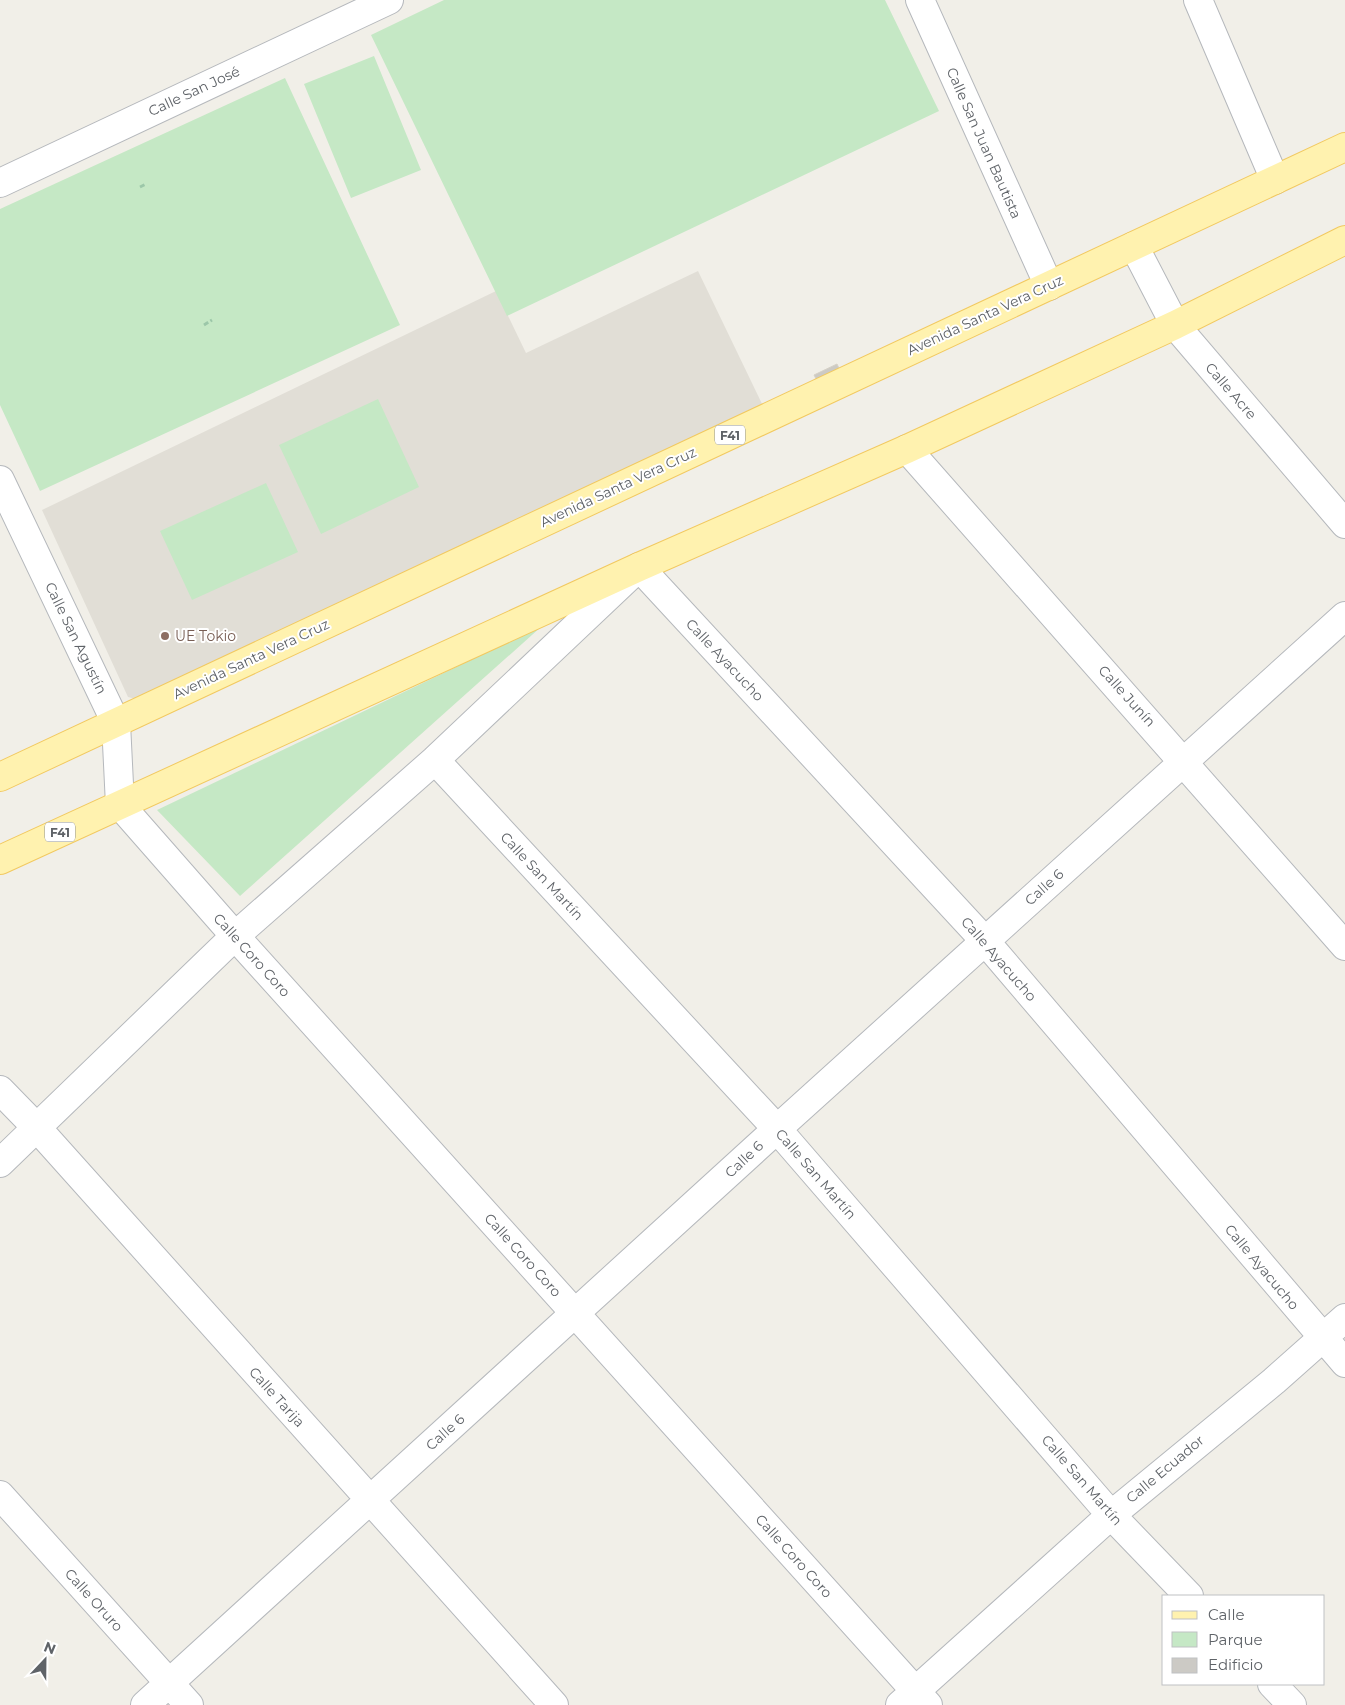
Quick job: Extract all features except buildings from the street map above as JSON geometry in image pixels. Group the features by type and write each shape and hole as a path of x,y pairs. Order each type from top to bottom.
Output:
{"main road":[{"name":"Avenida Santa Vera Cruz","path":"0,777 1345,147"},
{"name":"F41","path":"0,860 639,567 907,449 1175,325 1345,240"}],"street":[{"name":"Calle San José","path":"0,183 389,0"},
{"name":"Calle San Juan Bautista","path":"920,0 1049,286"},
{"path":"1198,0 1274,180"},
{"name":"Calle Acre","path":"1134,246 1175,325 1345,524"},
{"name":"Calle Junín","path":"907,449 1345,946"},
{"name":"Calle San Agustín","path":"0,480 116,723 120,805"},
{"path":"0,1163 38,1129 235,936 435,760 639,567"},
{"name":"Calle Ayacucho","path":"639,567 985,941 1345,1363"},
{"name":"Calle 6","path":"145,1705 777,1129 1345,616"},
{"name":"Calle San Martín","path":"435,760 777,1129 1111,1515 1188,1595"},
{"name":"Calle Coro Coro","path":"120,805 235,936 576,1313 914,1700"},
{"name":"Calle Tarija","path":"0,1090 38,1129 369,1501 554,1705"},
{"name":"Calle Ecuador","path":"914,1700 1111,1515 1323,1339 1345,1318"},
{"name":"Calle Oruro","path":"0,1495 188,1705"},
{"path":"1273,1685 1292,1705"}],"path":[{"path":"140,187 146,184"},
{"path":"204,325 212,320"}],"shaded area":[{"path":"698,271 764,408 136,699 128,697 42,510 496,291 526,353"}],"green space":[{"path":"444,0 885,0 939,111 507,316 371,35"},
{"path":"374,56 421,170 351,198 304,84"},
{"path":"285,78 400,325 40,491 0,405 0,209"},
{"path":"378,399 419,487 321,534 279,445"},
{"path":"266,483 298,552 192,600 160,531"},
{"path":"542,626 240,896 157,810"}],"place":[{"name":"UE Tokio","path":"165,636"}]}
